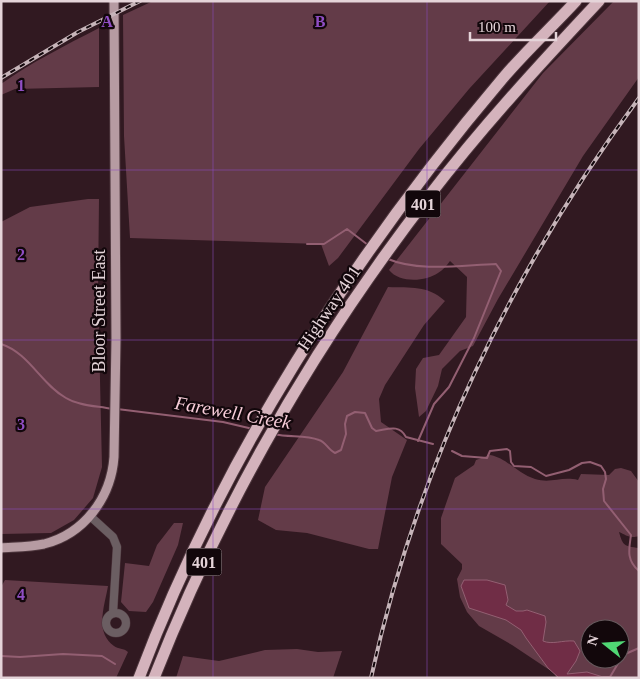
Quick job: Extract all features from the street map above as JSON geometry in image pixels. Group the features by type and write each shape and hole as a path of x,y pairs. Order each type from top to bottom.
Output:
{"highway":[{"name":"Highway 401","path":"139,678 153,640 205,528 249,443 329,311 383,232 504,77 576,1"},
{"name":"Highway 401","path":"154,678 176,622 221,527 274,427 347,309 429,196 527,78 599,1"},
{"path":"133,678 153,640"}],"main road":[{"name":"Bloor Street East","path":"1,548 35,546 57,540 73,531 90,516 104,497 112,477 115,421 114,1"}],"street":[{"path":"90,516 113,537 117,547 114,613"}],"shaded area":[{"path":"153,1 550,1 469,89 419,149 338,258 329,266 321,244 130,238 124,136 123,15"},
{"path":"614,1 639,1 639,77 583,156 498,299 473,346 460,351 442,369 438,386 426,411 419,417 415,388 416,369 423,358 439,355 466,317 467,277 450,261 438,273 426,278 405,279 393,274 389,270 543,73"},
{"path":"99,28 99,87 15,89 1,95 1,84 37,61"},
{"path":"99,199 98,292 102,467 93,498 74,520 51,533 1,534 1,222 30,207"},
{"path":"388,287 425,290 432,292 445,301 424,325 385,385 379,399 381,422 407,440 392,477 378,549 369,549 307,533 276,530 258,520 265,487 343,372"},
{"path":"490,455 529,477 546,481 578,480 581,474 609,475 615,469 621,468 631,471 639,482 639,536 631,537 619,532 625,544 630,547 639,548 639,678 557,678 554,673 512,645 479,626 467,612 460,597 457,579 462,569 462,564 441,544 441,518 455,478 474,465 476,460"},
{"path":"174,523 183,523 178,545 153,602 146,612 129,611 121,602 125,563 149,566 157,545"},
{"path":"5,580 108,586 102,618 104,633 114,646 128,652 116,678 1,678 1,587"},
{"path":"464,580 487,580 505,585 508,600 506,605 516,611 527,610 545,616 543,641 550,643 574,641 580,651 567,674 587,672 603,677 559,678 548,668 521,630 506,620 469,608 461,586"},
{"path":"297,649 318,652 342,651 333,678 176,678 183,656 219,661 265,650"}],"waterway":[{"path":"307,244 324,244 347,229 368,245"},
{"path":"388,259 400,263 427,267 496,264 501,271 474,338 449,387 434,404 418,441"},
{"name":"Farewell Creek","path":"1,344 19,354 49,385 71,401 112,409"},
{"name":"Farewell Creek","path":"117,409 223,422 253,429"},
{"name":"Farewell Creek","path":"274,434 314,438 321,441 335,453 341,450 346,434 345,424 347,416 355,412 365,413 372,428 376,431 397,429 406,437 433,444"},
{"name":"Farewell Creek","path":"452,451 462,456 487,458 490,451 507,449 510,451 511,462 514,466 531,467 546,476 569,470 582,463 590,462 601,466 605,472 606,479 603,489 604,501 631,535 630,558 639,571"},
{"path":"603,677 610,677 623,655 639,648"},
{"path":"1,656 20,657 63,654 102,656 115,664"}],"railway":[{"path":"1,78 78,32 140,1"},
{"path":"371,678 390,600 414,523 442,447 474,374 510,302 550,232 593,164 639,98"}]}
